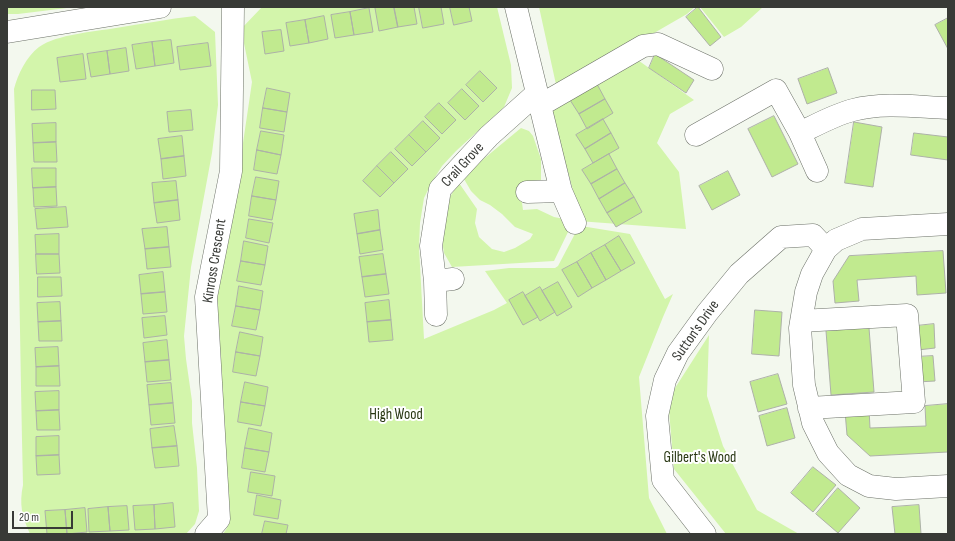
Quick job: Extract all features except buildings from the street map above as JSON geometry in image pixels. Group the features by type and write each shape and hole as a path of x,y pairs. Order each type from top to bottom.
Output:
{"street":[{"path":"7,32 160,7"},
{"name":"Kinross Crescent","path":"206,534 220,519 206,297 231,171 233,7"},
{"path":"516,7 561,191 575,223"},
{"name":"Crail Grove","path":"436,315 444,280 431,246 440,189 489,136 538,100 643,46 658,44 712,69"},
{"path":"696,134 776,90 800,133 817,171"},
{"path":"800,133 829,118 854,109 885,106 948,108"},
{"path":"527,192 561,191"},
{"path":"948,224 862,229 836,240 826,249 812,274 806,292 800,328 804,385 813,423 828,453 848,475 869,486 896,489 948,486"},
{"name":"Sutton's Drive","path":"705,534 663,480 657,416 665,380 678,353 707,313 739,274 781,237 813,235 826,249"},
{"path":"801,321 907,315 914,402 809,408"}],"green space":[{"path":"7,7 75,7 7,14"},
{"name":"High Wood","path":"262,7 497,7 511,65 512,88 504,107 456,151 442,166 424,198 420,223 419,247 424,339 494,310 507,303 485,271 509,268 555,268 558,266 578,228 581,226 630,234 665,299 673,294 639,377 649,498 667,534 223,534 227,528 230,512 215,323 219,281 239,170 252,82 241,29"},
{"path":"539,7 695,7 687,14 557,89"},
{"path":"700,7 763,7 741,27 724,37"},
{"path":"195,16 215,32 218,105 212,153 191,267 184,336 192,401 192,423 197,468 199,511 195,524 186,534 30,534 23,516 21,505 23,485 14,89 23,66 34,51 56,39 87,32"},
{"path":"635,58 694,100 670,114 657,143 679,172 686,229 578,221 574,194 550,107"},
{"path":"521,128 529,131 533,136 541,159 541,180 530,192 521,196 523,210 537,209 554,217 564,219 569,230 554,261 452,267 444,253 441,233 446,204 459,183 477,209 475,223 479,237 492,249 504,252 515,248 530,239 533,234 515,227 502,214 480,200 471,191 464,179 469,171"},
{"name":"Gilbert's Wood","path":"709,335 707,396 723,446 757,510 799,534 726,534 674,469 668,399"}]}
